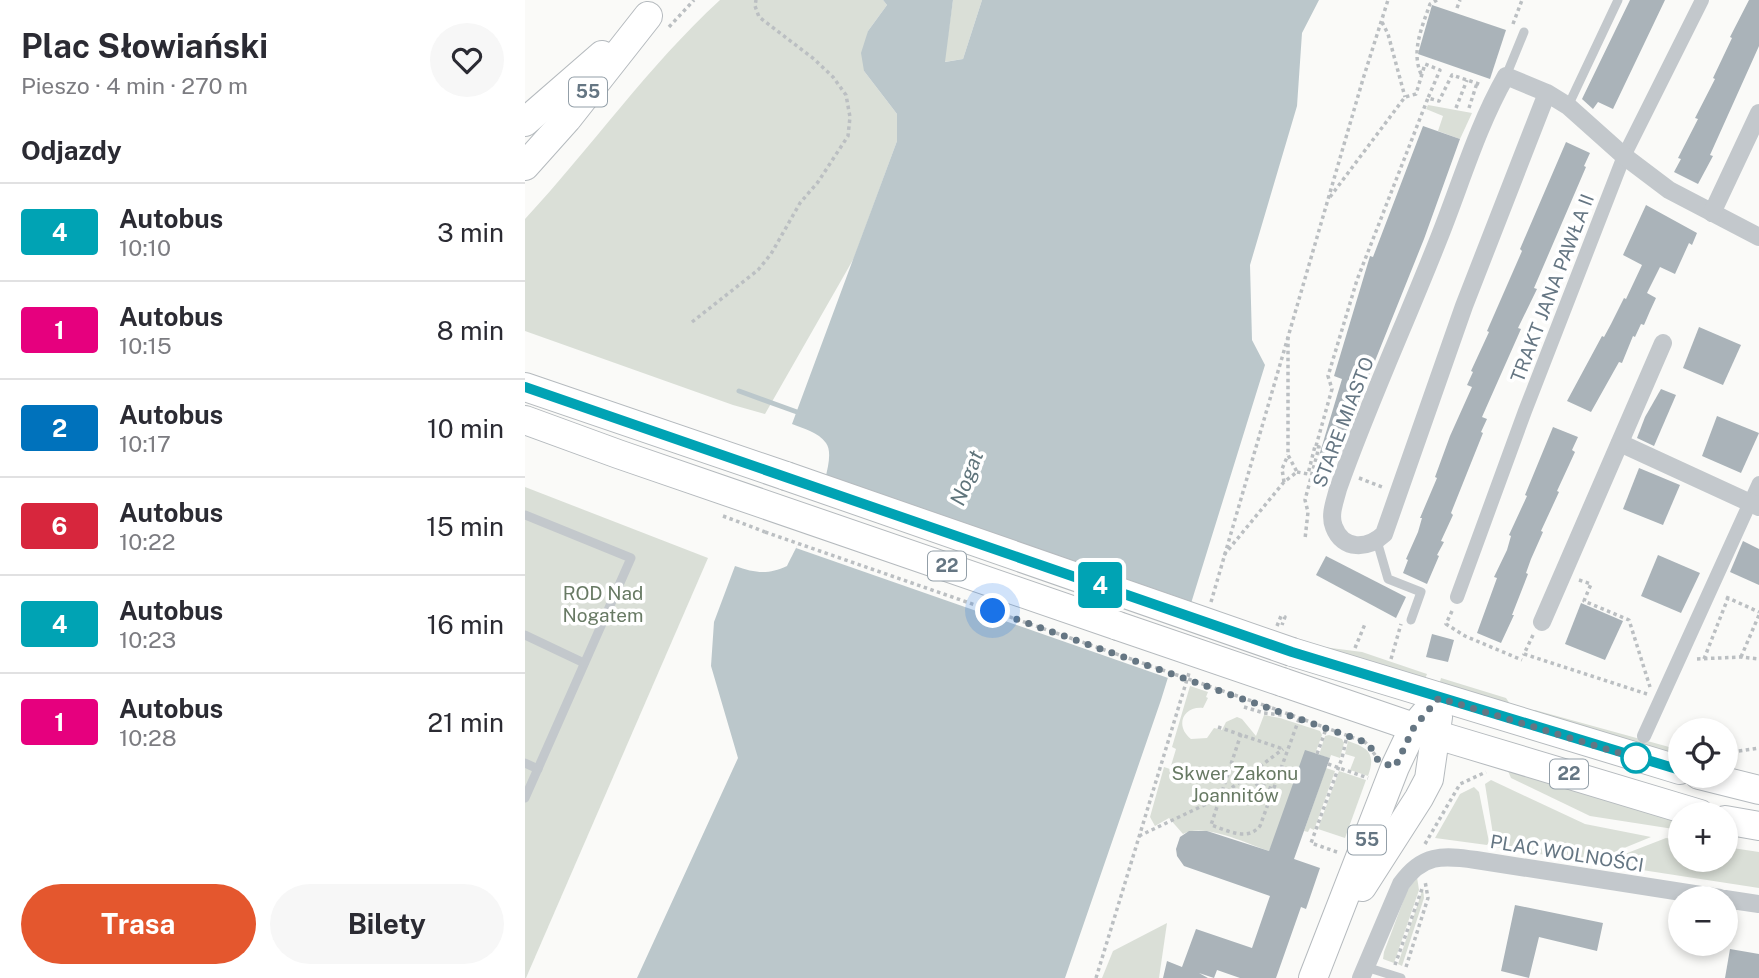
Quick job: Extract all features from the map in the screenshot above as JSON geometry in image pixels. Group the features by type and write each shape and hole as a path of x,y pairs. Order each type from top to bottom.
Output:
{"main road":[{"name":"55","path":"525,122 656,8"},
{"name":"55","path":"525,166 567,119 656,8"},
{"name":"22","path":"525,387 1292,652 1668,767"},
{"name":"22","path":"525,420 618,454 770,520 1282,682 1426,731 1668,804"},
{"name":"55","path":"1319,966 1384,774 1426,731 1439,698"},
{"name":"55","path":"1319,966 1355,897 1429,779 1426,731"},
{"path":"1738,785 1759,790"},
{"path":"1738,822 1759,826"}],"street":[{"name":"TRAKT JANA PAWŁA II","path":"1457,597 1525,411 1624,156 1702,0"},
{"path":"1506,76 1547,93 1568,106 1624,156 1669,190 1759,237"},
{"name":"STARE MIASTO","path":"1377,541 1359,547 1348,543 1333,527 1332,514 1344,473 1445,224 1489,106 1506,76"},
{"path":"1377,541 1384,534 1464,306 1547,93"},
{"path":"1712,213 1759,113"},
{"path":"1542,622 1663,343"},
{"path":"1620,443 1755,505"},
{"path":"1644,736 1710,591 1755,505 1759,484"},
{"name":"PLAC WOLNOŚCI","path":"1363,973 1401,884 1409,873 1437,857 1449,856 1668,890"},
{"path":"1738,901 1759,904"}],"lane":[{"path":"1568,106 1618,0"},
{"path":"1506,76 1524,32"},
{"path":"525,515 631,558 525,799"},
{"path":"1377,541 1388,579 1421,592 1411,620"},
{"path":"525,635 584,663"},
{"path":"525,763 538,769"},
{"path":"1363,973 1398,977"}],"path":[{"path":"692,322 758,270 848,136 850,117 846,95 834,76 759,17 755,0"},
{"path":"1210,605 1288,332 1388,0"},
{"path":"1421,76 1415,61 1419,37 1430,4 1437,0"},
{"path":"1457,8 1460,0"},
{"path":"1381,20 1388,34 1405,97"},
{"path":"1223,557 1284,482 1297,472 1308,474 1332,389 1328,376 1357,280 1416,122 1440,70 1425,64 1416,94 1405,97 1329,198"},
{"path":"1428,98 1439,101 1452,75 1478,84 1468,110"},
{"path":"1456,107 1467,80"},
{"path":"1284,482 1282,469 1288,455 1288,332"},
{"path":"1305,538 1308,512 1305,500 1319,447 1316,446"},
{"path":"1288,455 1297,472"},
{"path":"1344,473 1398,493"},
{"path":"770,520 1365,742 1384,774"},
{"path":"1524,654 1652,695 1629,620 1584,601 1591,584 1563,573"},
{"path":"1710,591 1759,613 1741,657"},
{"path":"1704,659 1728,598"},
{"path":"1391,659 1397,631 1403,619 1411,620"},
{"path":"1355,649 1365,624"},
{"path":"1677,660 1741,657 1759,659"},
{"path":"1096,978 1191,664"},
{"path":"1244,707 1264,713 1287,715"},
{"path":"1241,734 1211,825 1239,834 1249,834 1257,830 1269,802 1285,749 1299,719"},
{"path":"1218,727 1285,749"},
{"path":"1317,754 1326,729"},
{"path":"1345,855 1311,843 1347,736"},
{"path":"1738,751 1759,748"},
{"path":"1139,836 1221,796 1285,749"},
{"path":"1328,764 1338,768 1384,774"},
{"path":"1248,775 1255,785"},
{"path":"1429,779 1457,789"},
{"path":"1255,785 1261,784 1273,789"},
{"path":"1255,785 1252,794 1269,802"},
{"path":"1425,881 1428,898 1398,977 1425,881"}],"green space":[{"path":"720,0 883,0 887,5 868,31 864,71 897,114 897,141 854,258 765,414 525,331 525,219 668,52"},
{"path":"953,0 982,0 963,59 944,62"},
{"path":"1428,105 1472,113 1460,139 1438,131 1443,116 1426,109"},
{"name":"ROD Nad Nogatem","path":"525,487 708,558 526,978 525,978"},
{"path":"1308,645 1362,652 1427,674 1423,684"},
{"path":"1441,678 1506,698 1510,704 1438,689"},
{"name":"Skwer Zakonu Joannitów","path":"1190,686 1208,692 1203,708 1190,710 1183,718 1183,729 1191,739 1207,738 1214,728 1222,730 1226,722 1237,717 1242,719 1256,736 1264,715 1320,731 1322,735 1269,851 1214,832 1192,831 1183,834 1169,818 1155,826 1150,817 1164,767 1170,769 1176,749 1172,747"},
{"path":"1535,710 1668,747 1668,754 1526,715"},
{"path":"1325,736 1342,739 1344,743 1340,758 1319,755"},
{"path":"1348,741 1361,746 1369,753 1371,762 1368,776 1350,770 1355,757 1345,754"},
{"path":"1326,768 1335,771 1314,830 1310,828 1308,832 1304,831"},
{"path":"1339,771 1366,780 1345,838 1318,829"},
{"path":"1508,771 1668,818 1668,828 1590,816 1511,778"},
{"path":"1491,780 1585,824 1651,837 1590,862 1495,847 1485,784"},
{"path":"1474,787 1479,792 1489,842 1487,845 1435,838 1460,794"},
{"path":"1666,838 1668,872 1738,872 1738,849 1759,852 1759,888 1616,866 1611,863 1617,857"},
{"path":"1417,877 1419,890 1394,963 1383,959 1384,952 1407,891"},
{"path":"1423,888 1424,898 1402,966 1398,964"},
{"path":"1167,923 1159,978 1102,978 1113,951"}],"water":[{"name":"Nogat","path":"883,0 953,0 945,62 963,59 982,0 1319,0 1302,33 1297,106 1250,265 1252,340 1265,365 1161,700 1065,978 637,978 738,758 711,666 714,622 735,566 761,572 787,566 816,504 828,468 829,453 823,439 792,424 897,141 897,114 864,71 861,53 868,31 887,5"}],"pier":[{"path":"824,474 1195,603 1171,679 796,548"}],"building":[{"path":"1630,0 1665,0 1613,109 1598,102 1593,109 1582,99"},
{"path":"1749,0 1759,0 1759,46 1710,155 1713,156 1698,184 1674,172 1681,159 1678,158 1698,119 1695,118 1715,79 1713,78 1732,38 1730,37"},
{"path":"1432,5 1506,30 1490,79 1418,54"},
{"path":"1423,126 1460,139 1424,239 1334,463 1319,456 1342,379 1334,376 1370,256 1373,257"},
{"path":"1566,142 1590,153 1584,166 1586,167 1534,288 1537,289 1518,328 1521,329 1482,417 1487,419 1481,432 1483,433 1451,513 1453,515 1441,541 1444,542 1427,584 1403,573 1408,560 1406,559 1418,532 1420,518 1437,478 1435,477 1450,436 1472,387 1467,385 1473,372 1471,371"},
{"path":"1646,205 1697,233 1692,245 1689,243 1675,274 1660,267 1647,293 1656,298 1644,325 1641,324 1635,337 1633,336 1622,363 1619,362 1591,412 1567,401 1602,336 1604,337 1624,298 1626,299 1642,265 1623,255"},
{"path":"1699,327 1741,345 1723,385 1683,368"},
{"path":"1661,389 1676,395 1654,446 1637,438"},
{"path":"1717,416 1759,433 1741,473 1702,456"},
{"path":"1553,427 1578,437 1572,450 1575,452 1541,531 1543,532 1526,573 1528,574 1514,615 1501,643 1477,633 1497,578 1494,577 1507,550 1511,536 1509,535"},
{"path":"1639,468 1680,485 1663,525 1623,509"},
{"path":"1743,541 1759,549 1759,585 1730,572"},
{"path":"1658,555 1700,573 1681,613 1641,596"},
{"path":"1326,556 1406,597 1396,618 1316,575"},
{"path":"1581,603 1623,621 1605,660 1565,644"},
{"path":"1432,634 1454,640 1448,662 1426,657"},
{"path":"1305,750 1330,758 1294,859 1320,868 1306,909 1301,907 1276,978 1240,978 1217,970 1214,978 1199,973 1208,978 1163,978 1167,961 1182,967 1196,929 1252,948 1270,896 1184,866 1176,849 1180,837 1189,831 1207,831 1269,851"},
{"path":"1515,905 1603,923 1597,951 1539,937 1529,978 1501,971"},
{"path":"1738,950 1759,954 1759,978 1725,978 1729,956 1738,956"}],"waterway":[{"path":"739,391 797,412"}],"bus line":[{"name":"4","path":"525,387 1292,652 1668,767"}],"route":[{"path":"993,611 1365,742 1379,762 1395,767 1414,727 1439,698 1636,758"}]}
